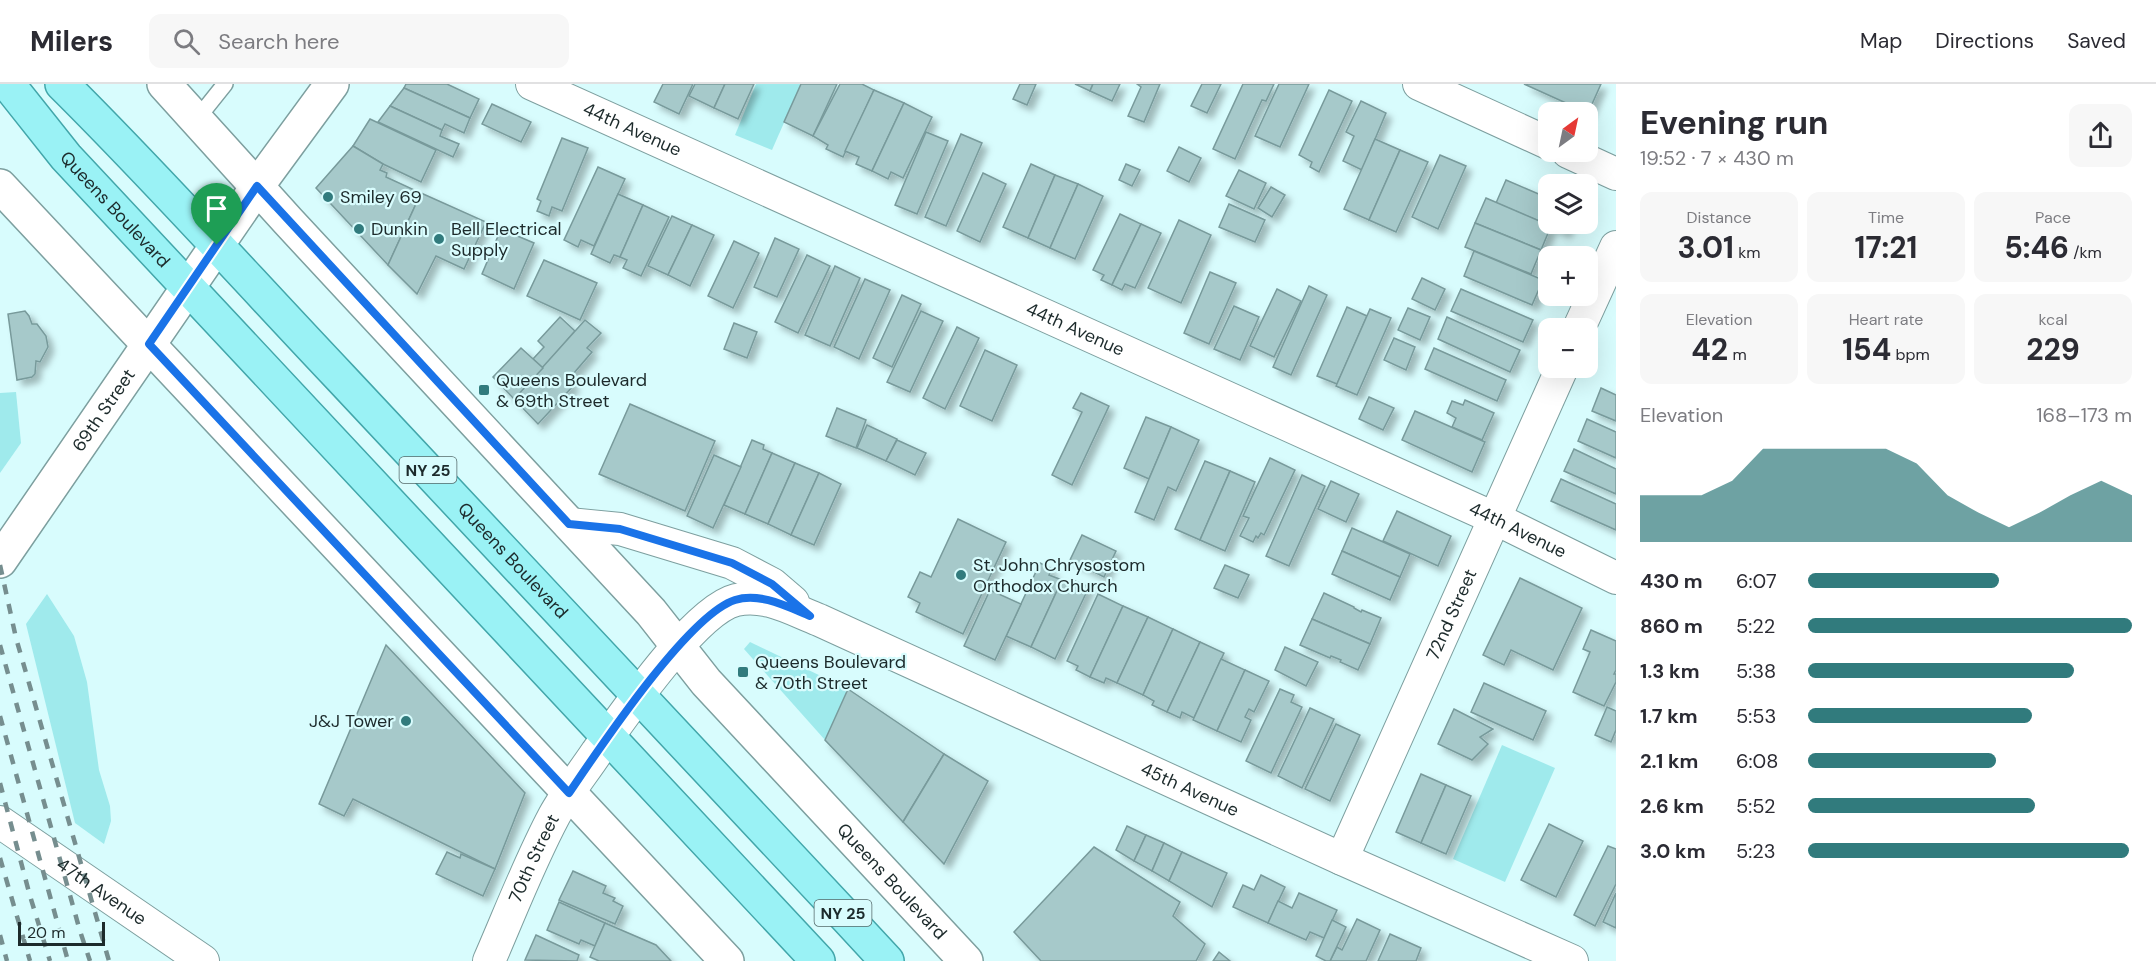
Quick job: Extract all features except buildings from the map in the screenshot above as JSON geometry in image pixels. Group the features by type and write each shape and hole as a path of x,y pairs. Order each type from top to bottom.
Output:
{"main road":[{"name":"Queens Boulevard","path":"8,84 66,157 818,961"},
{"name":"Queens Boulevard","path":"62,84 133,154 887,961"}],"street":[{"name":"Queens Boulevard","path":"164,84 651,612 706,682 966,961"},
{"name":"44th Avenue","path":"532,84 1494,518 1616,578"},
{"path":"1419,84 1538,138"},
{"name":"69th Street","path":"0,561 326,86"},
{"path":"1590,162 1616,174"},
{"path":"0,186 727,961"},
{"path":"1584,318 1616,247"},
{"name":"72nd Street","path":"1342,859 1557,378"},
{"name":"45th Avenue","path":"569,524 620,529 732,563 772,584 810,616"},
{"name":"45th Avenue","path":"678,647 717,609 735,600 751,598 784,605 1572,961"},
{"name":"70th Street","path":"489,961 555,815 608,737 678,647"},
{"name":"47th Avenue","path":"0,822 203,961"}],"lane":[{"path":"197,119 225,84"}],"shaded area":[{"path":"756,84 801,84 772,150 735,135"},
{"path":"16,392 21,443 0,473 0,393"},
{"path":"47,594 74,636 87,682 99,770 110,806 111,821 104,844 75,823 26,624"},
{"path":"750,642 848,689 825,740 744,649"},
{"path":"1502,745 1555,768 1505,882 1453,859"}],"railway":[{"path":"0,565 16,638 109,961"},
{"path":"0,645 90,961"},
{"path":"0,716 68,961"},
{"path":"0,783 50,961"},
{"path":"0,858 30,961"},
{"path":"0,935 7,961"}],"place":[{"name":"Smiley 69","path":"328,197"},
{"name":"Dunkin","path":"359,229"},
{"name":"Bell Electrical Supply","path":"439,239"},
{"name":"Queens Boulevard & 69th Street","path":"484,390"},
{"name":"St. John Chrysostom Orthodox Church","path":"961,575"},
{"name":"Queens Boulevard & 70th Street","path":"743,672"},
{"name":"J&J Tower","path":"406,721"}],"route":[{"path":"257,186 569,524 620,529 732,563 772,584 810,616 784,605 751,598 735,600 717,609 658,670 569,793 149,344 217,245 257,186"}]}
